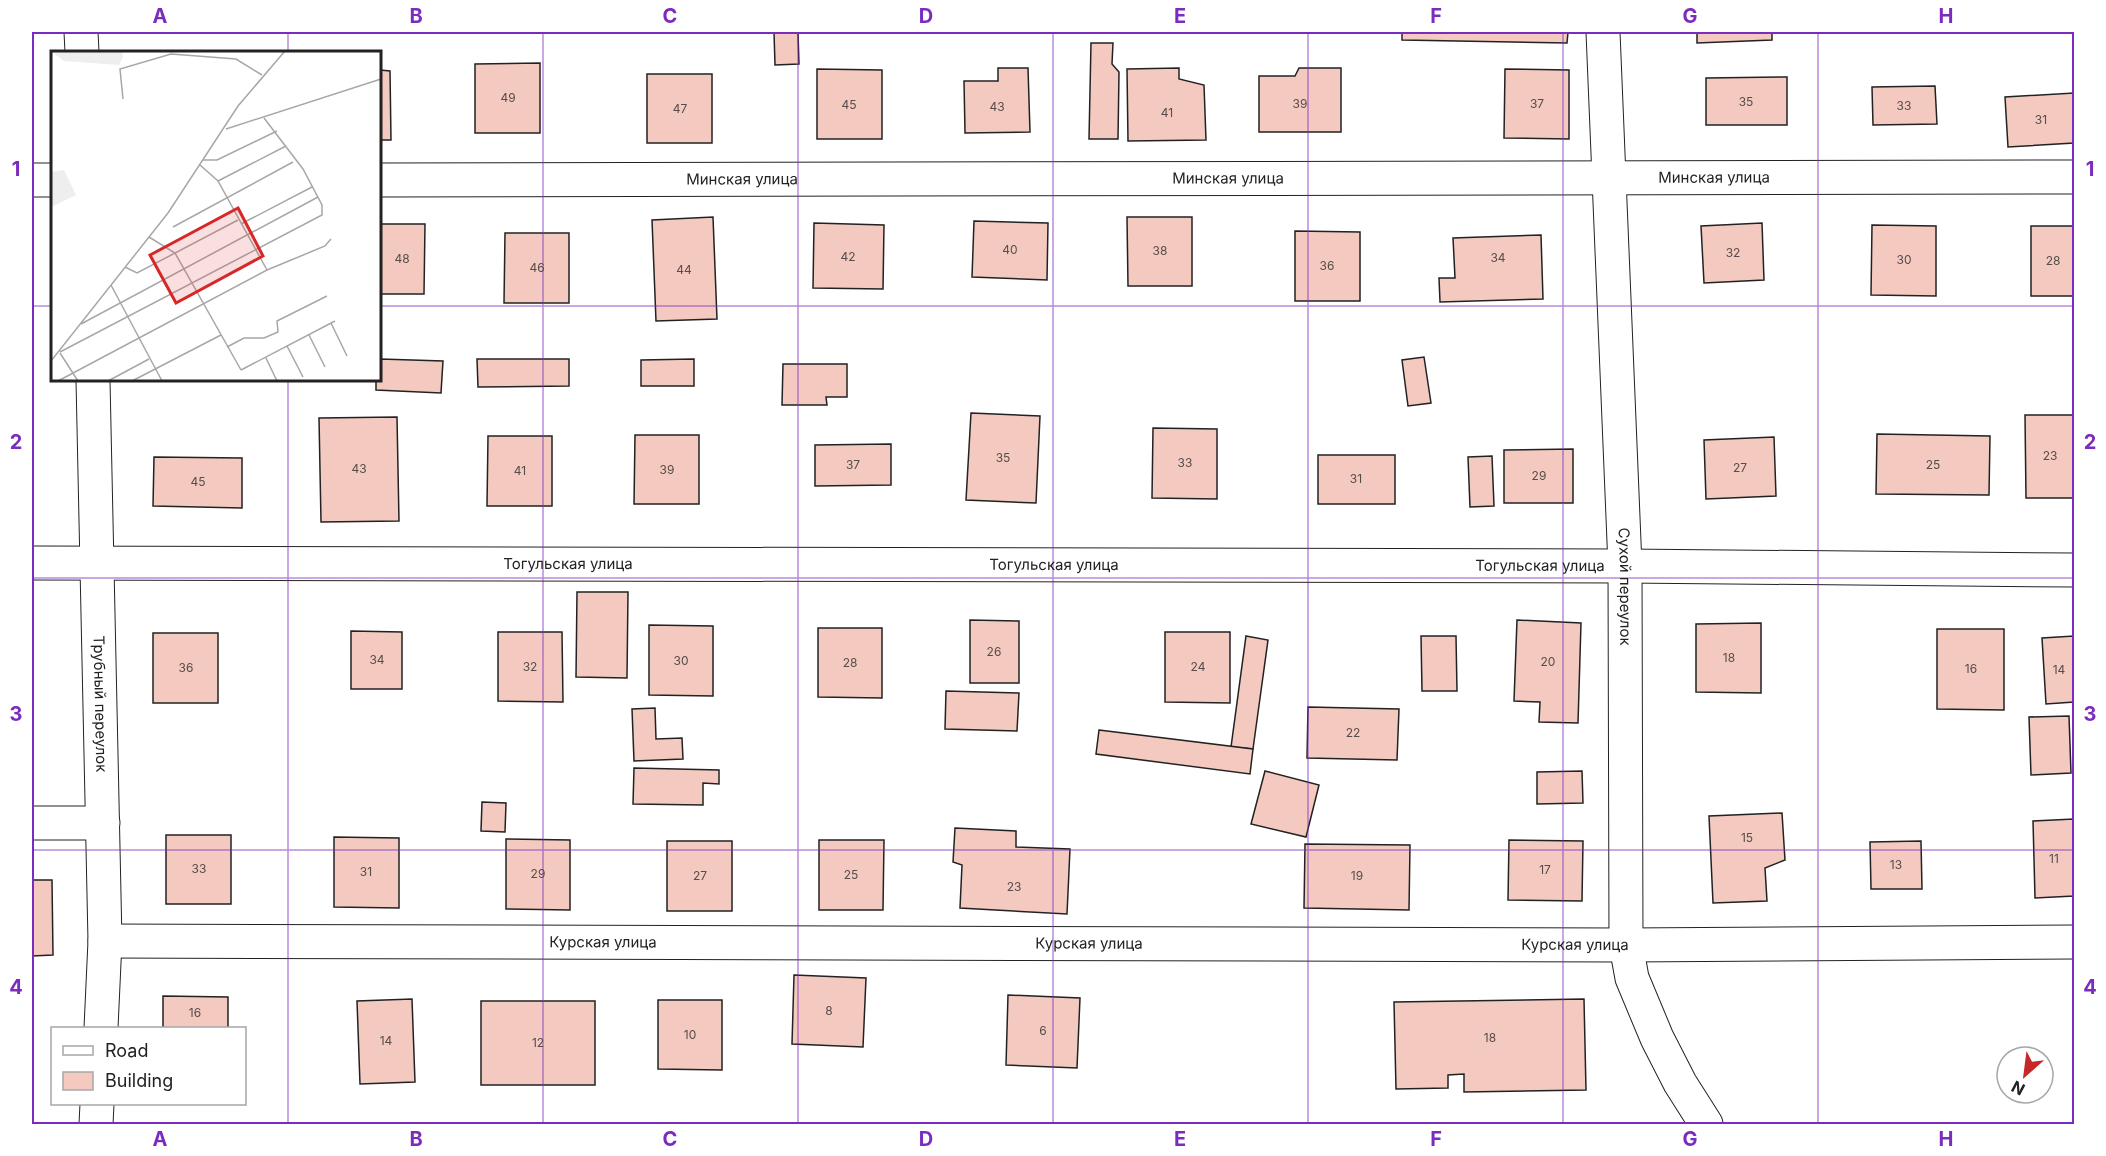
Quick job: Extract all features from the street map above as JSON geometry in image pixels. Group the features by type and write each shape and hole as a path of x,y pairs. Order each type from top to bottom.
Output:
{"street":[{"path":"81,32 82,51"},
{"name":"Сухой переулок","path":"1602,32 1625,566 1626,945 1632,978 1657,1038 1680,1083 1706,1125"},
{"name":"Минская улица","path":"381,180 2074,177"},
{"path":"32,180 51,180"},
{"name":"Трубный переулок","path":"93,381 105,941 101,1027"},
{"name":"Тогульская улица","path":"32,563 1625,566 2074,570"},
{"path":"32,823 103,823"},
{"name":"Курская улица","path":"105,941 1626,945 2074,942"},
{"path":"96,1125 97,1105"}],"building":[{"path":"774,32 798,32 799,64 775,65"},
{"path":"1402,32 1568,32 1567,43 1402,40"},
{"path":"1697,32 1772,32 1772,40 1697,43"},
{"path":"1091,43 1113,43 1112,64 1119,72 1118,139 1089,139"},
{"path":"540,63 540,133 475,133 475,64"},
{"path":"998,68 1028,68 1030,132 965,133 964,81 998,81"},
{"path":"1179,68 1179,79 1204,85 1206,140 1128,141 1127,69"},
{"path":"1299,68 1341,68 1341,132 1259,132 1259,76 1295,76"},
{"path":"817,69 882,70 882,139 817,139"},
{"path":"1505,69 1569,70 1569,139 1504,138"},
{"path":"381,70 390,71 391,140 381,140"},
{"path":"647,74 712,74 712,143 647,143"},
{"path":"1787,77 1787,125 1706,125 1706,78"},
{"path":"1935,86 1937,124 1873,125 1872,87"},
{"path":"2074,93 2074,143 2008,147 2005,97"},
{"path":"713,217 717,319 656,321 652,220"},
{"path":"1127,217 1192,217 1192,286 1128,286"},
{"path":"974,221 1048,223 1047,280 972,277"},
{"path":"814,223 884,225 883,289 813,288"},
{"path":"1762,223 1764,280 1704,283 1701,226"},
{"path":"381,224 425,224 424,294 381,294"},
{"path":"1872,225 1936,226 1936,296 1871,295"},
{"path":"2031,226 2074,226 2074,296 2031,296"},
{"path":"1295,231 1360,232 1360,301 1295,301"},
{"path":"505,233 569,233 569,303 504,303"},
{"path":"1541,235 1543,299 1440,302 1439,278 1455,278 1453,238"},
{"path":"1424,357 1431,403 1408,406 1402,360"},
{"path":"381,359 443,361 441,393 376,390 376,381 381,381"},
{"path":"477,359 569,359 569,386 478,387"},
{"path":"694,359 694,386 641,386 641,360"},
{"path":"783,364 847,364 847,397 826,397 827,405 782,405"},
{"path":"971,413 1040,416 1036,503 966,500"},
{"path":"2025,415 2074,415 2074,498 2026,498"},
{"path":"397,417 399,521 321,522 319,418"},
{"path":"1153,428 1217,429 1217,499 1152,498"},
{"path":"1877,434 1990,436 1989,495 1876,494"},
{"path":"635,435 699,435 699,504 634,504"},
{"path":"488,436 552,436 552,506 487,506"},
{"path":"1774,437 1776,496 1706,499 1704,440"},
{"path":"891,444 891,485 815,486 815,445"},
{"path":"1573,449 1573,503 1504,503 1504,450"},
{"path":"1318,455 1395,455 1395,504 1318,504"},
{"path":"1492,456 1494,506 1470,507 1468,457"},
{"path":"154,457 242,458 242,508 153,506"},
{"path":"577,592 628,592 627,678 576,677"},
{"path":"970,620 1019,621 1019,683 970,683"},
{"path":"1517,620 1581,623 1578,723 1539,722 1540,702 1514,701"},
{"path":"1761,623 1761,693 1696,692 1696,624"},
{"path":"649,625 713,626 713,696 649,695"},
{"path":"818,628 882,628 882,698 818,697"},
{"path":"1937,629 2004,629 2004,710 1937,709"},
{"path":"351,631 402,632 402,689 351,689"},
{"path":"498,632 562,632 563,702 498,701"},
{"path":"1165,632 1230,632 1230,703 1165,702"},
{"path":"153,633 218,633 218,703 153,703"},
{"path":"1246,636 1268,640 1253,749 1231,747"},
{"path":"1421,636 1456,636 1457,691 1422,691"},
{"path":"2074,636 2074,702 2046,704 2042,638"},
{"path":"946,691 1019,693 1017,731 945,729"},
{"path":"1308,707 1399,709 1397,760 1307,758"},
{"path":"655,708 656,739 682,738 683,759 634,761 632,709"},
{"path":"2069,716 2071,773 2031,775 2029,717"},
{"path":"1099,730 1253,749 1250,774 1096,754"},
{"path":"634,768 719,770 719,784 703,783 703,805 633,804"},
{"path":"1265,771 1319,785 1306,837 1251,824"},
{"path":"1582,771 1583,803 1537,804 1537,772"},
{"path":"482,802 506,803 505,832 481,831"},
{"path":"1782,813 1785,860 1765,868 1767,901 1713,903 1709,816"},
{"path":"2074,819 2074,896 2035,898 2033,821"},
{"path":"955,828 1016,831 1016,847 1070,849 1067,914 960,908 962,865 953,862"},
{"path":"166,835 231,835 231,904 166,904"},
{"path":"334,837 399,838 399,908 334,907"},
{"path":"506,839 570,840 570,910 506,909"},
{"path":"819,840 884,840 883,910 819,910"},
{"path":"1509,840 1583,841 1582,901 1508,900"},
{"path":"667,841 732,841 732,911 667,911"},
{"path":"1921,841 1922,889 1871,889 1870,842"},
{"path":"1305,844 1410,845 1409,910 1304,908"},
{"path":"32,880 52,880 53,955 32,956"},
{"path":"794,975 866,978 863,1047 792,1044"},
{"path":"1008,995 1080,998 1077,1068 1006,1065"},
{"path":"163,996 228,997 228,1027 163,1027"},
{"path":"412,999 415,1082 360,1084 357,1001"},
{"path":"1584,999 1586,1090 1464,1092 1464,1074 1448,1075 1448,1088 1396,1089 1394,1002"},
{"path":"658,1000 722,1000 722,1070 658,1069"},
{"path":"481,1001 595,1001 595,1085 481,1085"}]}
